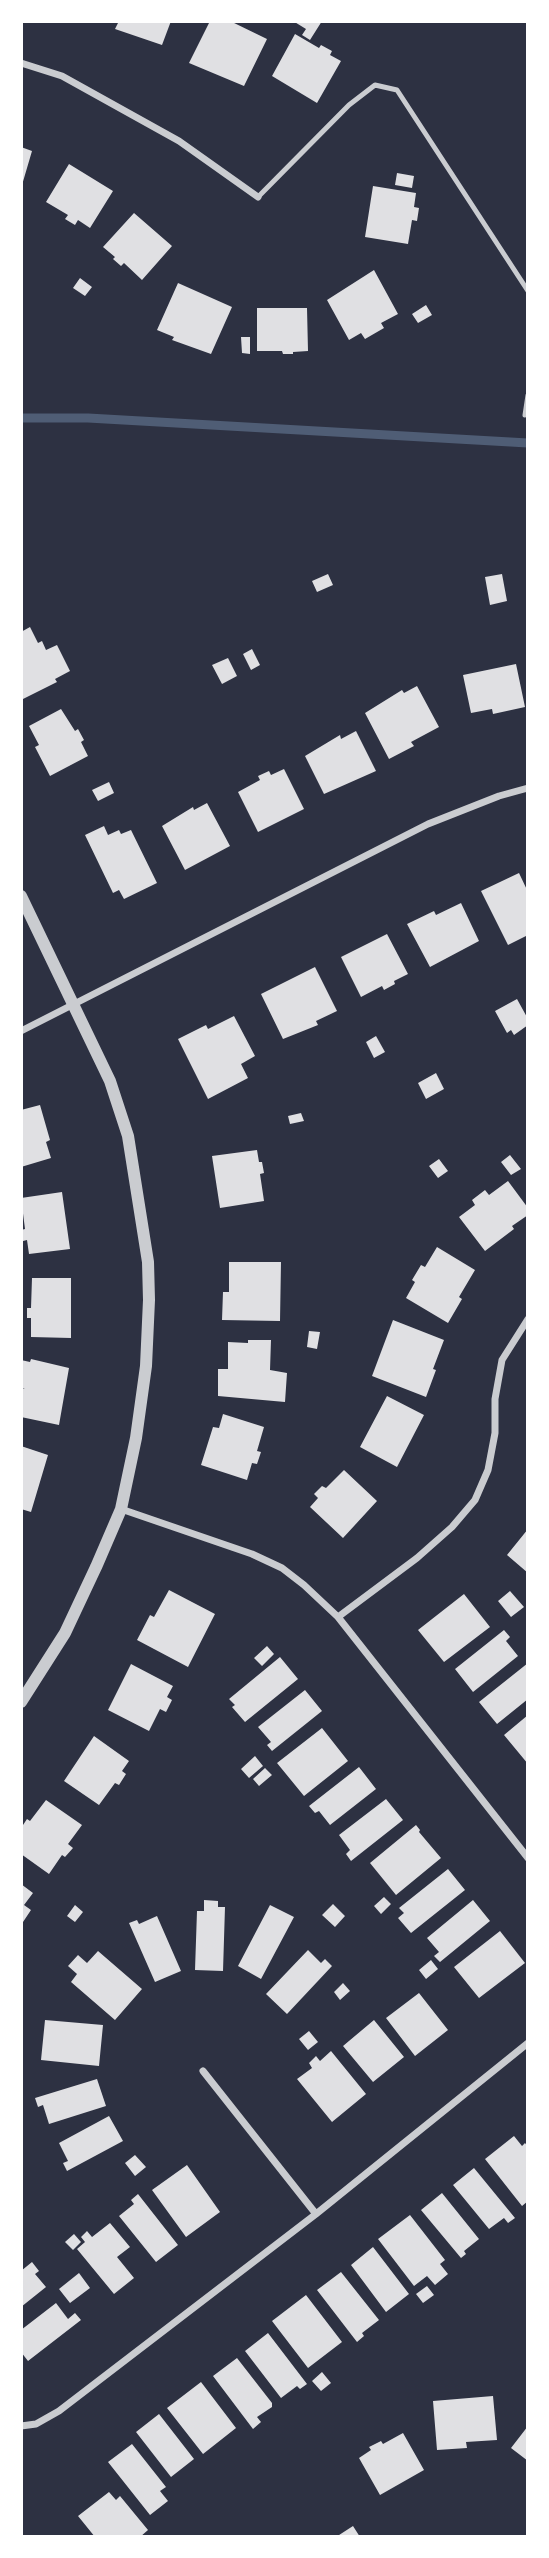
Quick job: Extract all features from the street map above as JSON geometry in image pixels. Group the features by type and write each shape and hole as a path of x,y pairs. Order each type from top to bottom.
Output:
{"street":[{"path":"21,63 62,76 179,141 258,197"},
{"path":"21,1031 428,824 499,796 528,788"},
{"path":"21,896 110,1081 128,1136 148,1262 149,1300 146,1366 136,1438 121,1509 65,1633 21,1702"},
{"path":"338,1617 417,1558 452,1527 475,1500 488,1470 495,1433 495,1399 502,1360 528,1319"},
{"path":"121,1509 252,1554 282,1568 304,1584 338,1617 528,1857"},
{"path":"21,2426 36,2424 60,2411 316,2214 528,2043"},
{"path":"203,2071 316,2214"}],"lane":[{"path":"258,197 349,105 375,85 397,90 528,291"},
{"path":"525,415 528,395"}],"building":[{"path":"119,21 171,21 162,45 115,29"},
{"path":"210,21 230,21 267,39 244,86 189,63"},
{"path":"293,21 322,21 310,40 302,35 306,29"},
{"path":"295,34 319,48 321,45 332,51 330,55 341,61 317,103 272,76"},
{"path":"21,147 32,151 22,185 21,185"},
{"path":"69,164 113,191 90,228 78,220 75,225 65,219 68,215 46,202"},
{"path":"397,173 414,176 412,188 395,185"},
{"path":"373,186 416,193 414,207 419,208 417,221 412,220 408,244 365,237"},
{"path":"134,213 172,246 142,280 124,263 121,266 103,247"},
{"path":"374,270 398,314 381,323 384,328 365,339 361,333 349,340 327,300"},
{"path":"80,278 92,287 85,296 73,288"},
{"path":"178,283 232,307 211,354 172,340 174,337 157,330"},
{"path":"426,305 432,315 418,323 412,314"},
{"path":"257,308 307,308 308,351 283,354 282,351 257,351"},
{"path":"241,337 250,337 250,354 242,353"},
{"path":"328,574 333,585 317,592 312,581"},
{"path":"502,574 507,601 490,605 485,577"},
{"path":"30,627 38,643 42,641 46,650 57,645 70,671 55,679 57,682 21,700 21,632"},
{"path":"252,649 260,665 251,670 243,654"},
{"path":"228,658 237,676 222,684 212,665"},
{"path":"516,664 525,707 493,714 492,709 471,713 463,675"},
{"path":"417,686 439,727 411,742 414,746 389,759 365,713 402,690 404,693"},
{"path":"61,709 75,731 78,729 88,756 50,776 35,747 39,745 29,726"},
{"path":"356,731 376,771 324,794 305,756 340,735 341,739"},
{"path":"284,769 304,809 258,832 238,792 260,780 258,776 269,771 271,775"},
{"path":"109,782 114,793 98,801 92,790"},
{"path":"207,803 230,846 185,870 162,826 193,807 194,810"},
{"path":"104,826 108,835 119,830 121,834 131,830 157,883 124,899 119,890 113,893 85,835"},
{"path":"519,873 528,892 528,935 508,945 481,891"},
{"path":"461,903 479,941 430,967 407,924 434,911 436,915"},
{"path":"387,934 408,974 384,990 382,986 361,997 341,957"},
{"path":"315,967 337,1011 316,1021 318,1025 283,1039 261,994"},
{"path":"517,999 528,1019 528,1025 514,1035 511,1030 507,1033 495,1011"},
{"path":"234,1016 255,1056 241,1064 248,1078 208,1099 178,1039 206,1025 208,1029"},
{"path":"376,1036 385,1052 374,1058 366,1042"},
{"path":"436,1073 444,1089 426,1099 418,1083"},
{"path":"40,1105 50,1140 46,1142 51,1158 21,1167 21,1110"},
{"path":"301,1113 304,1121 290,1124 288,1116"},
{"path":"257,1150 264,1173 260,1174 264,1201 220,1208 212,1156"},
{"path":"510,1155 521,1169 511,1175 501,1162"},
{"path":"439,1159 448,1171 438,1178 429,1166"},
{"path":"508,1181 528,1208 528,1215 485,1251 459,1217 475,1205 472,1200 485,1190 489,1195"},
{"path":"62,1192 70,1249 29,1254 27,1240 23,1241 21,1230 25,1229 21,1198"},
{"path":"437,1247 475,1270 448,1323 406,1298 421,1265 425,1267"},
{"path":"229,1262 281,1262 280,1321 222,1320 223,1292 229,1292"},
{"path":"32,1278 71,1278 71,1338 31,1337 31,1318 27,1318 27,1308 31,1308"},
{"path":"393,1320 444,1340 426,1397 372,1376"},
{"path":"309,1331 320,1332 317,1349 307,1347"},
{"path":"248,1340 271,1340 270,1370 287,1373 285,1402 218,1396 218,1369 228,1369 228,1342 248,1343"},
{"path":"31,1359 69,1368 59,1425 21,1417 21,1389 25,1388 21,1388 21,1360 30,1362"},
{"path":"387,1396 424,1415 397,1467 360,1447"},
{"path":"223,1414 264,1427 257,1451 261,1452 257,1464 252,1463 247,1480 201,1465 213,1427 219,1428"},
{"path":"21,1446 48,1455 31,1512 21,1509"},
{"path":"344,1470 377,1501 343,1538 310,1507 318,1498 314,1494 322,1486 326,1488"},
{"path":"528,1529 528,1573 507,1555"},
{"path":"169,1590 215,1614 188,1667 137,1640 150,1615 154,1617"},
{"path":"510,1591 524,1607 511,1617 498,1601"},
{"path":"464,1594 490,1627 444,1662 418,1630"},
{"path":"504,1630 510,1637 506,1641 518,1656 473,1692 455,1669"},
{"path":"267,1646 274,1654 262,1666 254,1658"},
{"path":"280,1657 298,1679 245,1722 232,1707 235,1705 229,1699"},
{"path":"528,1663 528,1699 497,1724 479,1702"},
{"path":"131,1664 173,1686 167,1697 172,1700 166,1712 160,1709 149,1731 108,1710"},
{"path":"305,1690 322,1711 272,1751 267,1745 271,1742 258,1727"},
{"path":"528,1715 528,1764 504,1735"},
{"path":"322,1728 348,1761 304,1796 277,1763"},
{"path":"94,1736 129,1761 122,1771 126,1774 119,1785 115,1783 99,1805 64,1781"},
{"path":"255,1756 263,1766 249,1778 241,1769"},
{"path":"359,1767 376,1789 330,1825 319,1811 315,1813 309,1806"},
{"path":"265,1768 272,1775 259,1786 253,1779"},
{"path":"386,1799 403,1820 351,1861 346,1854 350,1850 339,1835"},
{"path":"46,1800 82,1825 68,1844 73,1848 65,1857 62,1855 49,1874 21,1854 21,1828"},
{"path":"416,1825 441,1858 396,1895 370,1863"},
{"path":"448,1869 465,1890 411,1933 398,1918 404,1913 399,1908"},
{"path":"21,1884 33,1893 24,1905 31,1910 21,1925"},
{"path":"384,1897 391,1904 381,1914 374,1906"},
{"path":"204,1900 218,1901 218,1907 225,1907 223,1971 195,1970 197,1911 204,1911"},
{"path":"473,1900 490,1921 440,1962 434,1956 439,1952 427,1938"},
{"path":"333,1904 345,1916 335,1927 322,1915"},
{"path":"75,1905 83,1912 75,1922 67,1916"},
{"path":"270,1905 294,1917 261,1979 238,1966"},
{"path":"157,1916 181,1971 155,1982 129,1923 137,1920 139,1924"},
{"path":"500,1931 525,1963 479,1998 454,1967"},
{"path":"308,1950 321,1963 325,1959 332,1966 287,2014 266,1994"},
{"path":"98,1951 142,1989 115,2020 71,1982 77,1974 68,1966 78,1955 87,1963"},
{"path":"431,1960 438,1969 426,1979 419,1970"},
{"path":"343,1983 350,1991 340,2000 334,1992"},
{"path":"419,1993 448,2030 415,2056 386,2018"},
{"path":"45,2020 103,2025 99,2066 41,2060"},
{"path":"374,2020 404,2057 373,2082 343,2046"},
{"path":"309,2031 318,2042 308,2050 299,2039"},
{"path":"331,2051 366,2094 332,2122 297,2079 312,2068 309,2063 316,2056 320,2061"},
{"path":"97,2079 106,2106 49,2124 43,2105 38,2107 35,2098"},
{"path":"109,2116 123,2141 67,2171 63,2163 68,2161 59,2143"},
{"path":"514,2136 522,2146 525,2143 528,2147 528,2201 522,2206 485,2159"},
{"path":"135,2155 146,2167 135,2176 125,2163"},
{"path":"187,2165 220,2212 186,2237 152,2190"},
{"path":"474,2168 515,2218 508,2223 504,2218 489,2229 453,2185"},
{"path":"442,2193 479,2239 464,2251 466,2254 461,2258 421,2210"},
{"path":"138,2194 178,2245 156,2262 119,2216 134,2204 131,2200"},
{"path":"410,2215 445,2260 440,2264 448,2274 435,2285 427,2276 414,2286 378,2239"},
{"path":"110,2223 130,2247 117,2257 134,2278 114,2294 77,2249 85,2242 81,2237 87,2231 92,2237"},
{"path":"74,2234 81,2242 73,2250 65,2242"},
{"path":"373,2247 409,2294 386,2312 351,2265"},
{"path":"32,2262 39,2271 35,2274 46,2287 21,2307 21,2271"},
{"path":"341,2272 379,2320 362,2333 364,2336 357,2342 317,2290"},
{"path":"79,2273 90,2288 70,2303 59,2289"},
{"path":"427,2286 434,2295 423,2303 416,2294"},
{"path":"306,2295 342,2342 308,2368 272,2321"},
{"path":"56,2303 68,2319 75,2313 81,2320 28,2361 21,2352 21,2330"},
{"path":"268,2333 307,2384 300,2389 297,2386 281,2398 245,2351"},
{"path":"237,2358 272,2403 272,2407 257,2417 261,2422 253,2429 213,2376"},
{"path":"322,2372 331,2383 321,2391 312,2381"},
{"path":"201,2382 236,2428 203,2454 167,2408"},
{"path":"493,2396 497,2440 466,2442 467,2448 437,2450 433,2401"},
{"path":"159,2414 194,2459 171,2477 136,2432"},
{"path":"528,2426 528,2461 511,2448"},
{"path":"403,2433 424,2470 380,2495 359,2458 371,2450 369,2447 381,2441 383,2444"},
{"path":"132,2444 166,2487 160,2491 168,2501 150,2515 108,2462"},
{"path":"109,2492 116,2500 120,2496 148,2530 140,2537 95,2537 78,2516"},
{"path":"353,2526 360,2537 336,2537"}],"waterway":[{"path":"21,418 88,418 528,443"}]}
